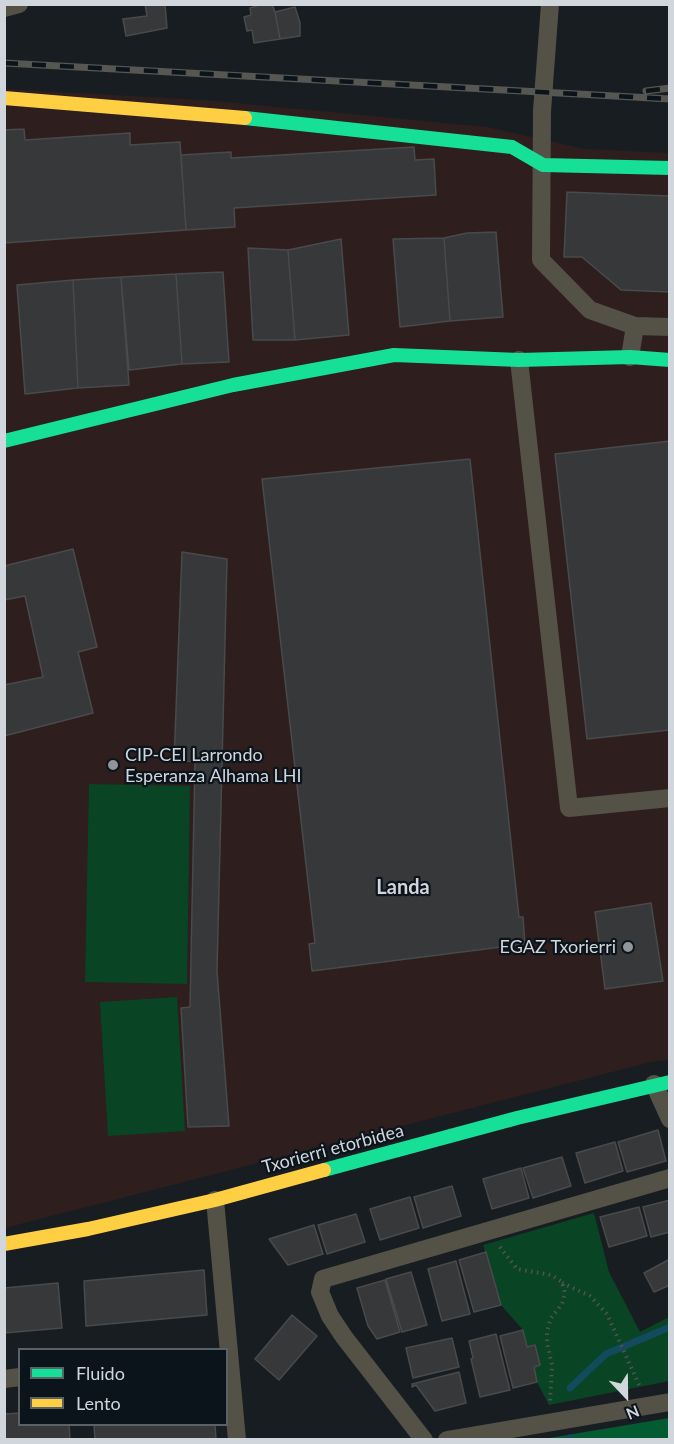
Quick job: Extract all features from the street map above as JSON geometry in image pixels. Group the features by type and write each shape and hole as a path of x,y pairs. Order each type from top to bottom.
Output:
{"street":[{"path":"4,8 19,4"},
{"path":"550,4 542,111 541,260 590,310 635,326 669,327"},
{"path":"4,98 196,113 512,147 543,165 669,168"},
{"path":"630,357 635,326"},
{"path":"4,441 233,385 394,355 519,360 630,357 669,360"},
{"path":"519,360 569,808 669,798"},
{"path":"662,1083 669,1119"},
{"name":"Txorierri etorbidea","path":"4,1244 88,1229 215,1200 517,1118 662,1083"},
{"path":"424,1440 330,1316 320,1292 323,1279 669,1178"},
{"path":"215,1200 227,1348"},
{"path":"228,1359 237,1440"},
{"path":"447,1440 669,1402"}],"path":[{"path":"495,1241 517,1269 551,1275 590,1296 608,1314 640,1387"},
{"path":"549,1406 552,1365 547,1343 547,1330 551,1318 562,1304 565,1293 562,1282"}],"shaded area":[{"path":"5,89 204,100 487,127 585,149 669,153 669,1060 651,1062 5,1228"}],"green space":[{"path":"89,784 190,786 187,984 85,982"},
{"path":"177,997 185,1131 108,1136 100,1002"},
{"path":"594,1213 609,1272 640,1332 669,1317 669,1381 549,1405 537,1382 534,1367 535,1345 527,1347 523,1330 501,1305 483,1245"},
{"path":"669,1418 669,1439 543,1439"}],"building":[{"path":"145,4 165,4 167,28 126,36 123,19 147,16"},
{"path":"272,4 280,39 254,43 252,30 247,31 244,17 251,15 250,8"},
{"path":"295,7 300,23 300,36 280,39 275,12"},
{"path":"24,129 25,140 130,133 130,145 180,142 186,230 4,243 4,130"},
{"path":"414,147 415,160 434,159 436,195 234,208 235,227 186,230 181,155 231,152 231,158"},
{"path":"567,192 670,196 670,292 621,290 582,257 564,257"},
{"path":"496,232 503,317 450,321 444,238 467,233"},
{"path":"444,238 450,321 400,327 393,239"},
{"path":"341,239 349,335 295,340 288,250"},
{"path":"248,248 288,250 295,340 253,340"},
{"path":"223,272 229,362 182,364 176,274"},
{"path":"176,274 182,364 129,370 121,277"},
{"path":"121,277 129,385 78,388 73,280"},
{"path":"73,280 78,388 25,394 17,285"},
{"path":"670,441 670,730 587,739 555,454"},
{"path":"470,459 519,917 523,917 525,944 312,971 309,944 315,943 262,479"},
{"path":"73,549 97,647 78,652 93,713 4,736 4,685 43,677 25,596 4,600 4,566"},
{"path":"182,552 227,559 217,971 229,1126 188,1127 181,1008 190,1007 195,761 174,762"},
{"name":"EGAZ Txorierri","path":"651,903 663,981 605,989 595,912"},
{"path":"658,1130 666,1161 627,1172 618,1142"},
{"path":"615,1142 623,1171 585,1183 576,1153"},
{"path":"562,1157 571,1186 533,1198 523,1168"},
{"path":"521,1168 529,1198 492,1209 483,1179"},
{"path":"452,1186 461,1216 423,1228 414,1197"},
{"path":"410,1197 419,1228 380,1240 370,1209"},
{"path":"670,1200 670,1232 651,1237 643,1207"},
{"path":"639,1207 647,1236 609,1247 600,1217"},
{"path":"356,1214 365,1242 327,1254 318,1225"},
{"path":"314,1225 323,1254 288,1265 269,1239"},
{"path":"486,1252 501,1305 474,1312 459,1260"},
{"path":"670,1259 670,1285 654,1292 644,1273"},
{"path":"456,1261 470,1314 442,1321 428,1269"},
{"path":"204,1270 207,1315 86,1326 84,1281"},
{"path":"411,1272 427,1325 402,1332 386,1279"},
{"path":"385,1280 400,1332 377,1339 368,1326 357,1288"},
{"path":"58,1283 62,1328 4,1333 4,1288"},
{"path":"292,1315 317,1336 279,1380 255,1359"},
{"path":"523,1330 527,1347 535,1345 540,1365 534,1367 537,1382 513,1388 500,1336"},
{"path":"496,1334 510,1390 480,1397 469,1341"},
{"path":"452,1338 459,1367 413,1378 406,1348"},
{"path":"459,1372 466,1403 435,1411 416,1385 412,1387 412,1384"},
{"path":"18,1413 18,1426 69,1426 70,1440 4,1440 4,1414"},
{"path":"94,1426 215,1426 216,1440 95,1440"}],"waterway":[{"path":"570,1388 606,1354 670,1327"}],"railway":[{"path":"4,63 670,99"},
{"path":"646,91 670,88"}],"traffic: fast":[{"path":"245,118 512,147 543,165 670,168"},
{"path":"4,441 233,385 394,355 519,360 630,357 670,360"},
{"path":"324,1170 517,1118 670,1082"}],"traffic: slow":[{"path":"4,98 245,118"},
{"path":"4,1244 88,1229 215,1200 324,1170"}],"place":[{"name":"CIP-CEI Larrondo Esperanza Alhama LHI","path":"113,765"},
{"name":"EGAZ Txorierri","path":"628,947"}],"district":[{"name":"Landa","path":"403,888"}]}
